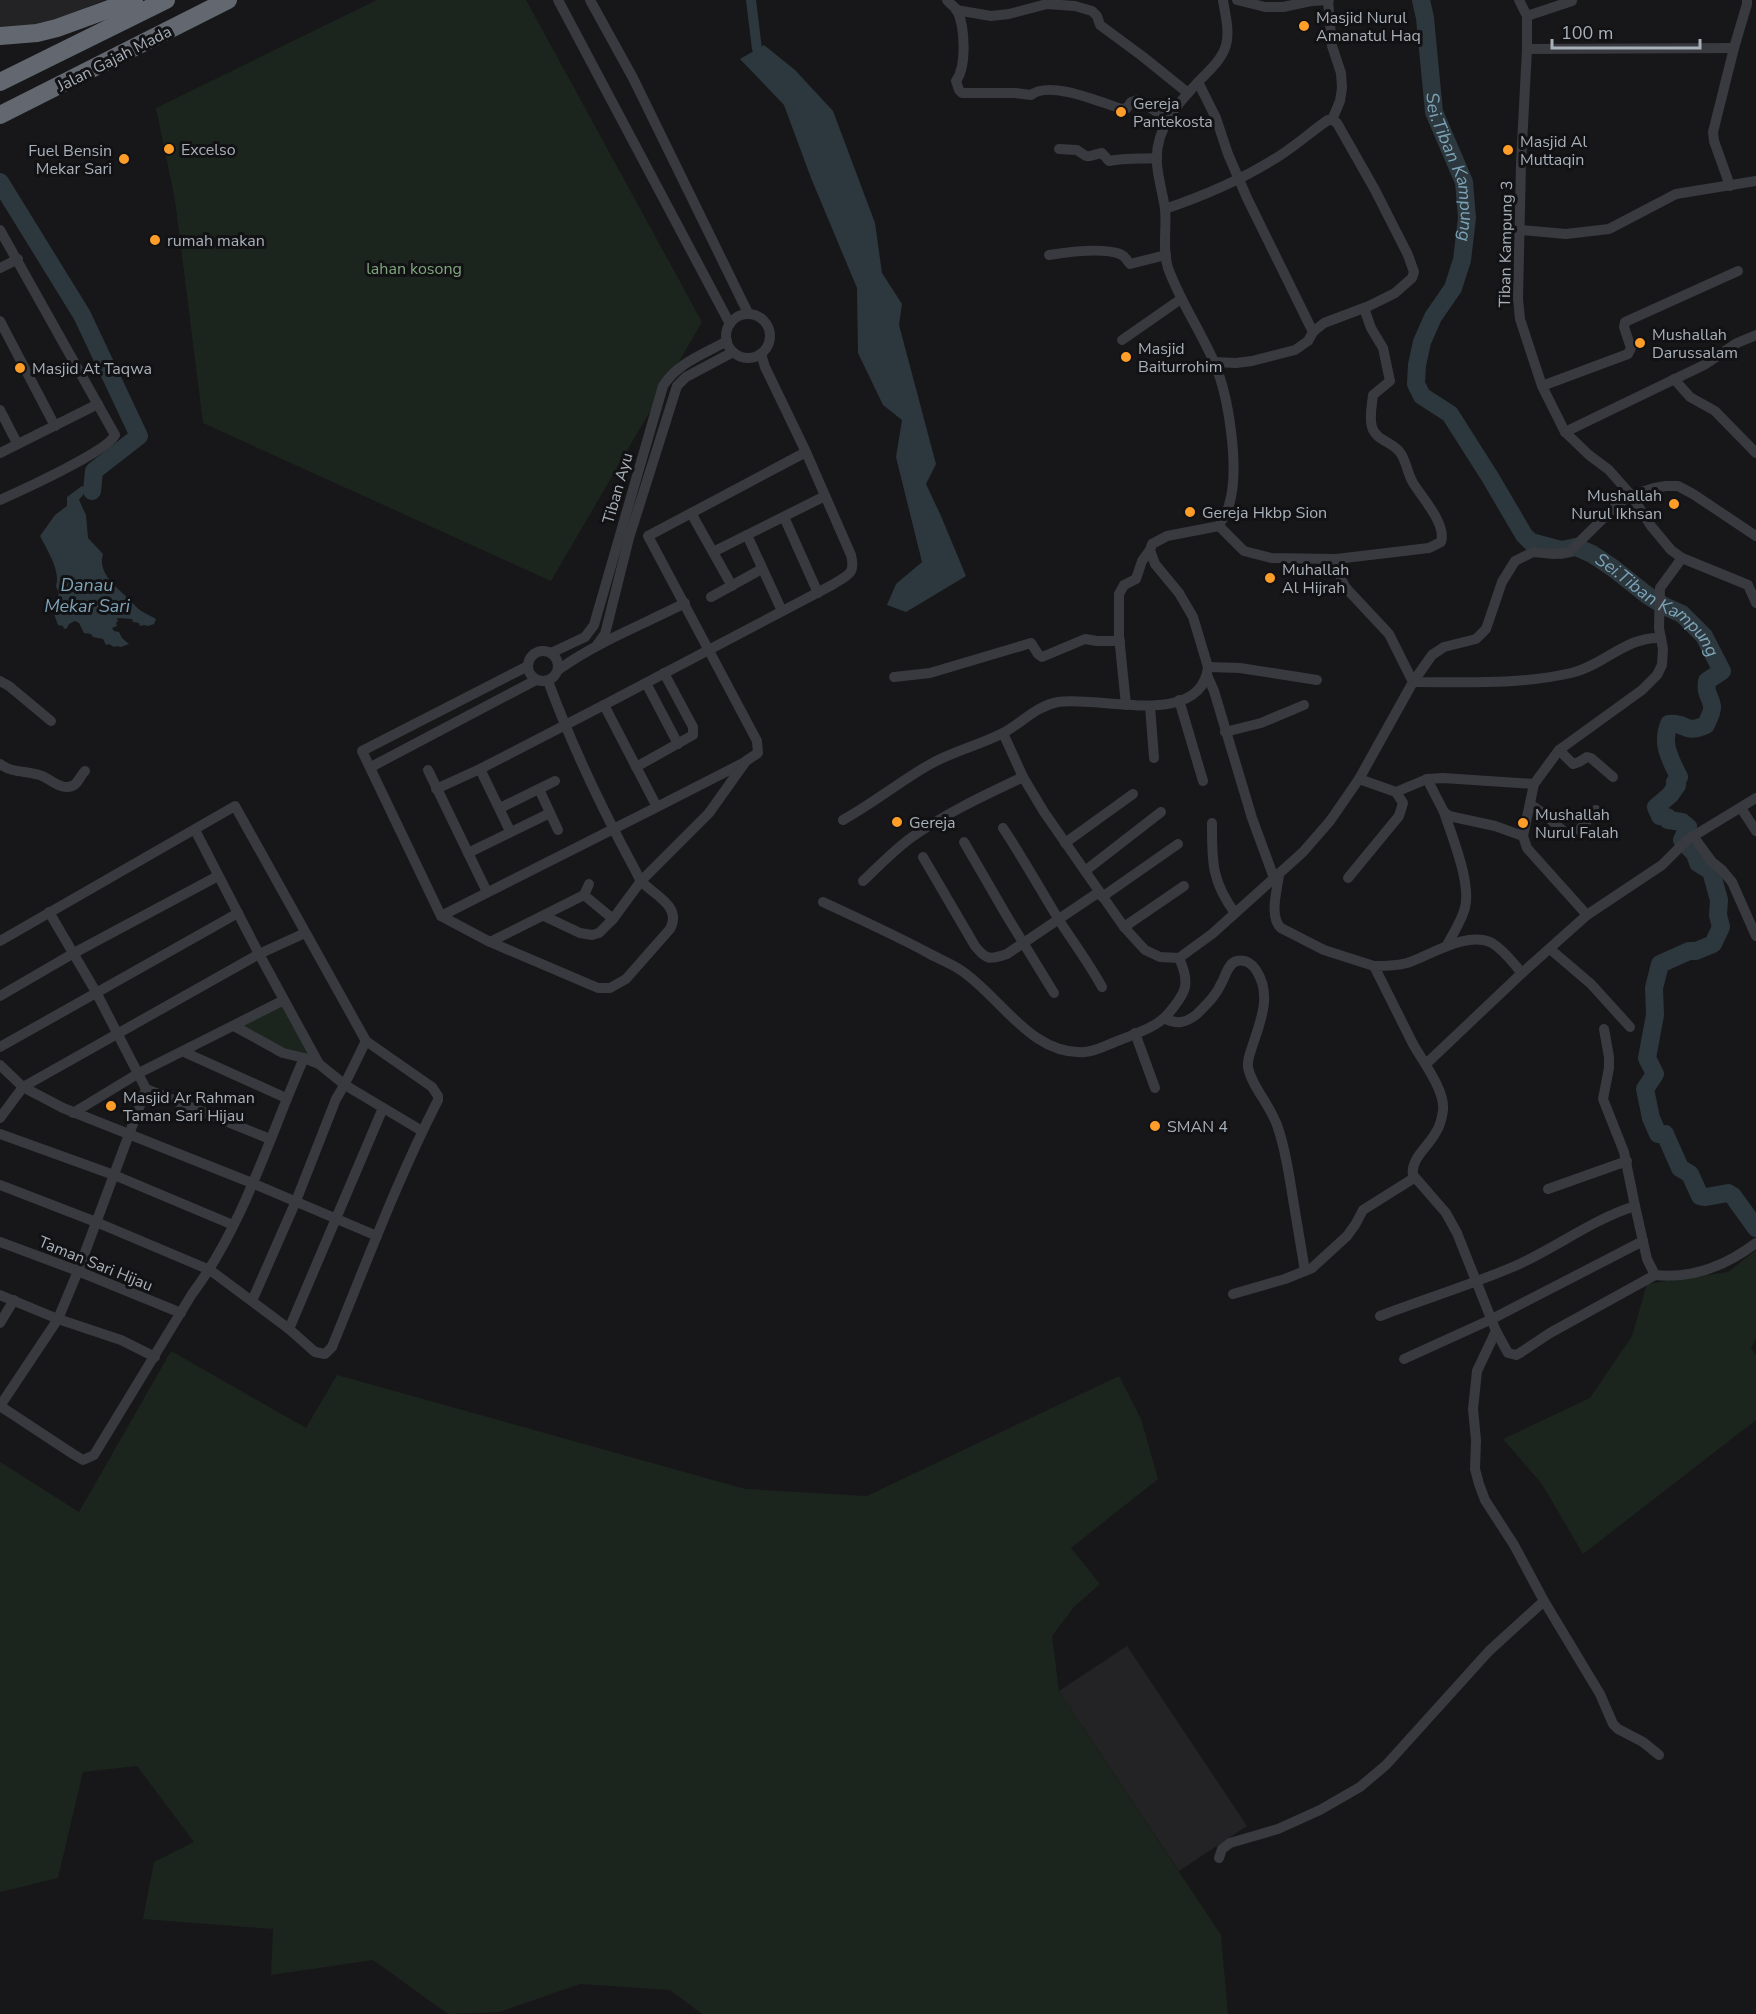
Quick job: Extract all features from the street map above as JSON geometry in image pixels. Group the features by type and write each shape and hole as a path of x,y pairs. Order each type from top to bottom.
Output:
{"highway":[{"path":"0,36 37,33 57,28 134,0"},
{"name":"Jalan Gajah Mada","path":"0,82 166,0"},
{"name":"Jalan Gajah Mada","path":"0,116 228,0"}],"street":[{"path":"558,0 730,324"},
{"path":"590,0 633,78 748,313"},
{"path":"946,0 956,10 963,45 963,64 956,81 962,93 1031,95 1040,90 1059,91 1079,94 1122,109 1138,100 1168,119"},
{"path":"1219,526 1230,505 1234,469 1232,434 1214,362 1181,299 1168,266 1165,209 1157,158 1159,138 1173,110 1217,61 1226,44 1227,30 1223,0"},
{"path":"1238,0 1265,7 1283,7 1328,0 1332,46 1341,73 1342,88 1340,101 1332,120"},
{"name":"Tiban Kampung 3","path":"1519,0 1527,16 1527,49 1521,163 1518,298 1520,319 1542,386 1565,432 1609,470 1631,495 1664,542 1682,558 1752,584 1756,603"},
{"path":"1527,16 1572,1"},
{"path":"956,10 991,16 1009,14 1047,3 1075,6 1092,11 1097,16 1100,25 1188,93"},
{"path":"1730,186 1713,132 1734,48 1750,3"},
{"path":"1527,49 1734,48"},
{"path":"1198,82 1216,118 1228,154 1247,198 1313,332"},
{"path":"1165,209 1204,196 1240,179 1274,160 1328,120 1332,120 1337,123 1375,190 1408,255 1414,272 1407,284 1395,293 1324,323 1313,332 1308,341 1295,350 1252,361 1214,362"},
{"path":"1059,149 1077,150 1086,157 1102,153 1109,161 1157,158"},
{"path":"1521,231 1566,234 1609,229 1676,194 1756,181"},
{"path":"0,230 114,433 112,440 88,456 2,496"},
{"path":"1049,255 1110,251 1121,255 1130,264 1166,255"},
{"path":"0,268 18,259"},
{"path":"1542,386 1628,354 1631,348 1624,327 1625,322 1738,271"},
{"path":"1122,340 1181,299"},
{"path":"1219,526 1244,551 1271,558 1336,559 1429,548 1441,542 1443,536 1430,507 1412,482 1402,455 1398,449 1375,434 1372,428 1373,395 1390,381 1383,348 1371,328 1364,308"},
{"path":"748,313 763,319 771,332 771,340 767,348 762,354 746,358 733,352 726,335 730,324 741,314 748,313"},
{"path":"0,321 55,426"},
{"path":"1565,432 1704,365 1737,343 1756,335"},
{"name":"Tiban Ayu","path":"551,653 585,637 594,625 663,386 669,375 680,365 727,341"},
{"name":"Tiban Ayu","path":"597,645 605,634 629,538 678,386 686,377 733,352"},
{"path":"436,789 604,705 818,593 850,573 854,566 851,555 806,452 765,367 762,354"},
{"path":"1674,379 1690,397 1715,411 1756,453"},
{"path":"0,453 98,404"},
{"path":"0,410 17,443"},
{"path":"629,538 648,536 806,452"},
{"path":"1003,733 1023,777 1065,843 1124,927 1145,950 1160,957 1179,958 1199,945 1276,877 1303,852 1330,821 1359,779 1413,682 1437,651 1470,641 1486,629 1502,582 1515,561 1533,552 1554,554 1569,552 1631,495 1654,488 1672,486 1678,486 1693,494 1756,536"},
{"path":"713,552 825,496"},
{"path":"690,513 732,586"},
{"path":"784,516 818,593"},
{"path":"1126,705 1120,641 1119,591 1124,585 1136,579 1142,561 1152,544 1167,536 1219,526"},
{"path":"747,535 782,611"},
{"path":"441,916 614,830 758,753 759,745 648,536"},
{"path":"1150,550 1155,564 1179,593 1194,617 1207,671 1252,818 1276,877 1274,916 1276,923 1281,928 1324,950 1374,966 1398,965 1447,945 1482,940 1502,951 1522,973"},
{"path":"1587,915 1527,848 1522,836 1534,784 1559,750 1642,690 1657,675 1662,665 1659,628 1660,588 1682,558"},
{"path":"1336,559 1346,588 1389,634 1413,682"},
{"path":"711,597 762,569"},
{"path":"558,670 597,645 685,603"},
{"path":"1413,682 1504,682 1574,672 1607,657 1628,644 1639,640 1661,638"},
{"path":"894,677 939,671 1031,643 1042,657 1085,639 1120,641"},
{"path":"371,767 536,680 548,681 556,675 558,670 558,664 551,653 539,651 533,655 528,666 362,751 441,916 490,942 591,987 610,988 626,979 673,924 673,914 670,906 641,881 583,769 548,681"},
{"path":"528,666 536,680"},
{"path":"1207,671 1240,668 1317,680"},
{"path":"843,820 869,806 927,766 956,751 1003,733 1042,707 1052,703 1074,701 1159,705 1179,700 1199,690 1207,671"},
{"path":"636,767 692,737 694,730 664,673"},
{"path":"0,681 51,721"},
{"path":"646,683 678,744"},
{"path":"1179,700 1203,781"},
{"path":"604,705 657,807"},
{"path":"1225,732 1261,723 1304,705"},
{"path":"1150,706 1154,758"},
{"path":"1559,750 1573,764 1587,757 1591,758 1613,777"},
{"path":"544,916 571,930 592,935 599,933 613,919 641,881 709,813 746,761"},
{"path":"0,764 6,769 39,775 64,787 77,783 85,771"},
{"path":"480,769 510,831"},
{"path":"428,770 487,892"},
{"path":"863,881 898,848 930,825 1023,777"},
{"path":"1396,792 1427,780 1449,778 1534,784"},
{"path":"1348,878 1399,816 1403,803 1396,792 1359,779"},
{"path":"1427,780 1444,812 1461,866 1466,896 1465,910 1447,945"},
{"path":"500,807 555,781"},
{"path":"539,789 558,830"},
{"path":"1065,843 1133,794"},
{"path":"1426,1065 1522,973 1587,915 1662,865 1690,838 1756,798"},
{"path":"1530,804 1569,836 1576,834 1596,810"},
{"path":"0,941 235,806 366,1041 435,1091 438,1100 422,1131 329,1351 325,1354 315,1352 210,1270 0,1185"},
{"path":"1741,808 1756,831"},
{"path":"1085,871 1161,812"},
{"path":"1444,812 1449,816 1495,826 1522,836"},
{"path":"468,853 550,813"},
{"path":"1212,823 1212,861 1216,881 1235,913"},
{"path":"1003,828 1102,987"},
{"path":"195,830 259,954 320,1064"},
{"path":"1690,838 1732,882 1756,936"},
{"path":"964,842 1054,993"},
{"path":"922,857 981,955 995,958 1007,954 1178,844"},
{"path":"0,996 74,953 218,876"},
{"path":"490,942 584,895 589,884"},
{"path":"1124,927 1184,886"},
{"path":"584,895 613,919"},
{"path":"823,902 903,939 960,969 1028,1031 1056,1047 1085,1052 1135,1033 1164,1018 1182,996 1187,984 1186,972 1179,958"},
{"path":"49,912 96,992 146,1089 58,1319 0,1406 83,1460 97,1451 192,1294 210,1270 252,1183 304,1058"},
{"path":"0,1047 238,913"},
{"path":"0,1118 23,1087 259,954 305,933"},
{"path":"1550,949 1591,984 1630,1027"},
{"path":"1164,1018 1173,1023 1190,1020 1213,999 1230,966 1235,961 1245,961 1252,965 1258,974 1264,988 1263,1011 1248,1065 1254,1083 1278,1126 1286,1155 1305,1271"},
{"path":"1374,966 1439,1091 1443,1108 1440,1124 1435,1134 1413,1164 1414,1178 1446,1213 1457,1233 1505,1351 1516,1355 1559,1328 1655,1275 1680,1276 1722,1265 1756,1243"},
{"path":"73,1113 139,1073 284,1000"},
{"path":"234,1026 283,1053 320,1064 345,1085 422,1131"},
{"path":"1604,1029 1609,1068 1603,1100 1627,1161 1647,1259 1655,1275"},
{"path":"1135,1033 1155,1088"},
{"path":"252,1301 296,1201 336,1099 366,1041"},
{"path":"184,1052 286,1098"},
{"path":"0,1065 23,1087 73,1113 252,1183 377,1236"},
{"path":"146,1089 270,1139"},
{"path":"288,1329 383,1108"},
{"path":"0,1134 114,1175 233,1225"},
{"path":"1548,1189 1627,1161"},
{"path":"1233,1294 1285,1279 1312,1268 1347,1236 1362,1210 1414,1178"},
{"path":"1380,1316 1514,1266 1543,1252 1582,1228 1635,1206"},
{"name":"Taman Sari Hijau","path":"0,1242 181,1313"},
{"path":"1404,1359 1492,1319 1643,1242"},
{"path":"0,1295 58,1319 121,1340 155,1357"},
{"path":"0,1323 14,1300"},
{"path":"1496,1331 1477,1371 1473,1408 1476,1440 1475,1469 1485,1500 1514,1545 1544,1601 1600,1694 1612,1724 1643,1742 1659,1755"},
{"path":"1218,1858 1222,1849 1230,1843 1278,1829 1320,1810 1360,1787 1386,1766 1489,1651 1544,1601"}],"shaded area":[{"path":"0,0 104,0 0,45"},
{"path":"1127,1646 1247,1826 1179,1871 1059,1691"}],"green space":[{"name":"lahan kosong","path":"377,0 526,0 702,322 551,581 203,423 175,200 156,108"},
{"path":"284,1000 316,1063 234,1026"},
{"path":"1756,1250 1756,1338 1751,1348 1756,1355 1756,1420 1583,1554 1542,1484 1503,1439 1590,1398 1632,1336 1647,1284 1728,1272"},
{"path":"171,1351 306,1428 337,1375 745,1489 867,1496 1119,1376 1141,1419 1158,1479 1071,1548 1100,1584 1074,1607 1052,1636 1059,1691 1221,1935 1228,2014 702,2014 670,1990 580,1984 499,2012 448,2014 373,1960 271,1975 273,1929 143,1919 154,1862 194,1842 137,1766 83,1772 58,1878 0,1892 0,1462 79,1512"}],"water":[{"path":"764,45 795,70 833,111 875,223 882,273 902,304 899,325 936,464 926,484 966,576 906,612 887,605 896,584 922,562 896,457 902,420 883,405 858,353 857,288 811,178 784,105 740,59"},
{"name":"Danau Mekar Sari","path":"82,486 92,491 85,492 79,500 86,515 88,538 103,554 105,574 137,608 156,619 154,624 140,626 132,619 117,618 117,626 112,628 119,632 129,644 121,647 106,645 103,639 84,633 79,623 75,621 64,629 63,626 58,625 54,614 54,607 59,601 56,586 57,574 40,536 55,515 67,506 67,497"}],"waterway":[{"path":"751,0 757,49"},
{"name":"Sei.Tiban Kampung","path":"1421,0 1425,18 1434,112 1464,182 1467,218 1462,260 1453,288 1433,317 1422,342 1416,384 1422,396 1450,414 1524,535 1531,542 1561,550 1576,547 1592,554 1647,595 1682,614 1704,636 1722,671 1707,681 1712,708 1706,725 1689,729 1669,724 1666,745 1679,777 1670,795 1656,807 1660,816 1682,822 1688,827 1682,840 1695,854 1698,863 1711,871 1719,900 1718,915 1721,927 1713,944 1696,951 1689,951 1660,964 1654,988 1655,1015 1647,1058 1655,1074 1645,1089 1651,1118 1658,1134 1665,1134 1680,1168 1690,1174 1700,1196 1728,1193 1733,1196 1756,1228"},
{"path":"0,182 82,315 139,436 94,471 92,491"}],"place":[{"name":"Masjid Nurul Amanatul Haq","path":"1304,26"},
{"name":"Gereja Pantekosta","path":"1121,112"},
{"name":"Excelso","path":"169,149"},
{"name":"Masjid Al Muttaqin","path":"1508,150"},
{"name":"Fuel Bensin Mekar Sari","path":"124,159"},
{"name":"rumah makan","path":"155,240"},
{"name":"Mushallah Darussalam","path":"1640,343"},
{"name":"Masjid Baiturrohim","path":"1126,357"},
{"name":"Masjid At Taqwa","path":"20,368"},
{"name":"Mushallah Nurul Ikhsan","path":"1674,504"},
{"name":"Gereja Hkbp Sion","path":"1190,512"},
{"name":"Muhallah Al Hijrah","path":"1270,578"},
{"name":"Gereja","path":"897,822"},
{"name":"Mushallah Nurul Falah","path":"1523,823"},
{"name":"Masjid Ar Rahman Taman Sari Hijau","path":"111,1106"},
{"name":"SMAN 4","path":"1155,1126"}]}
